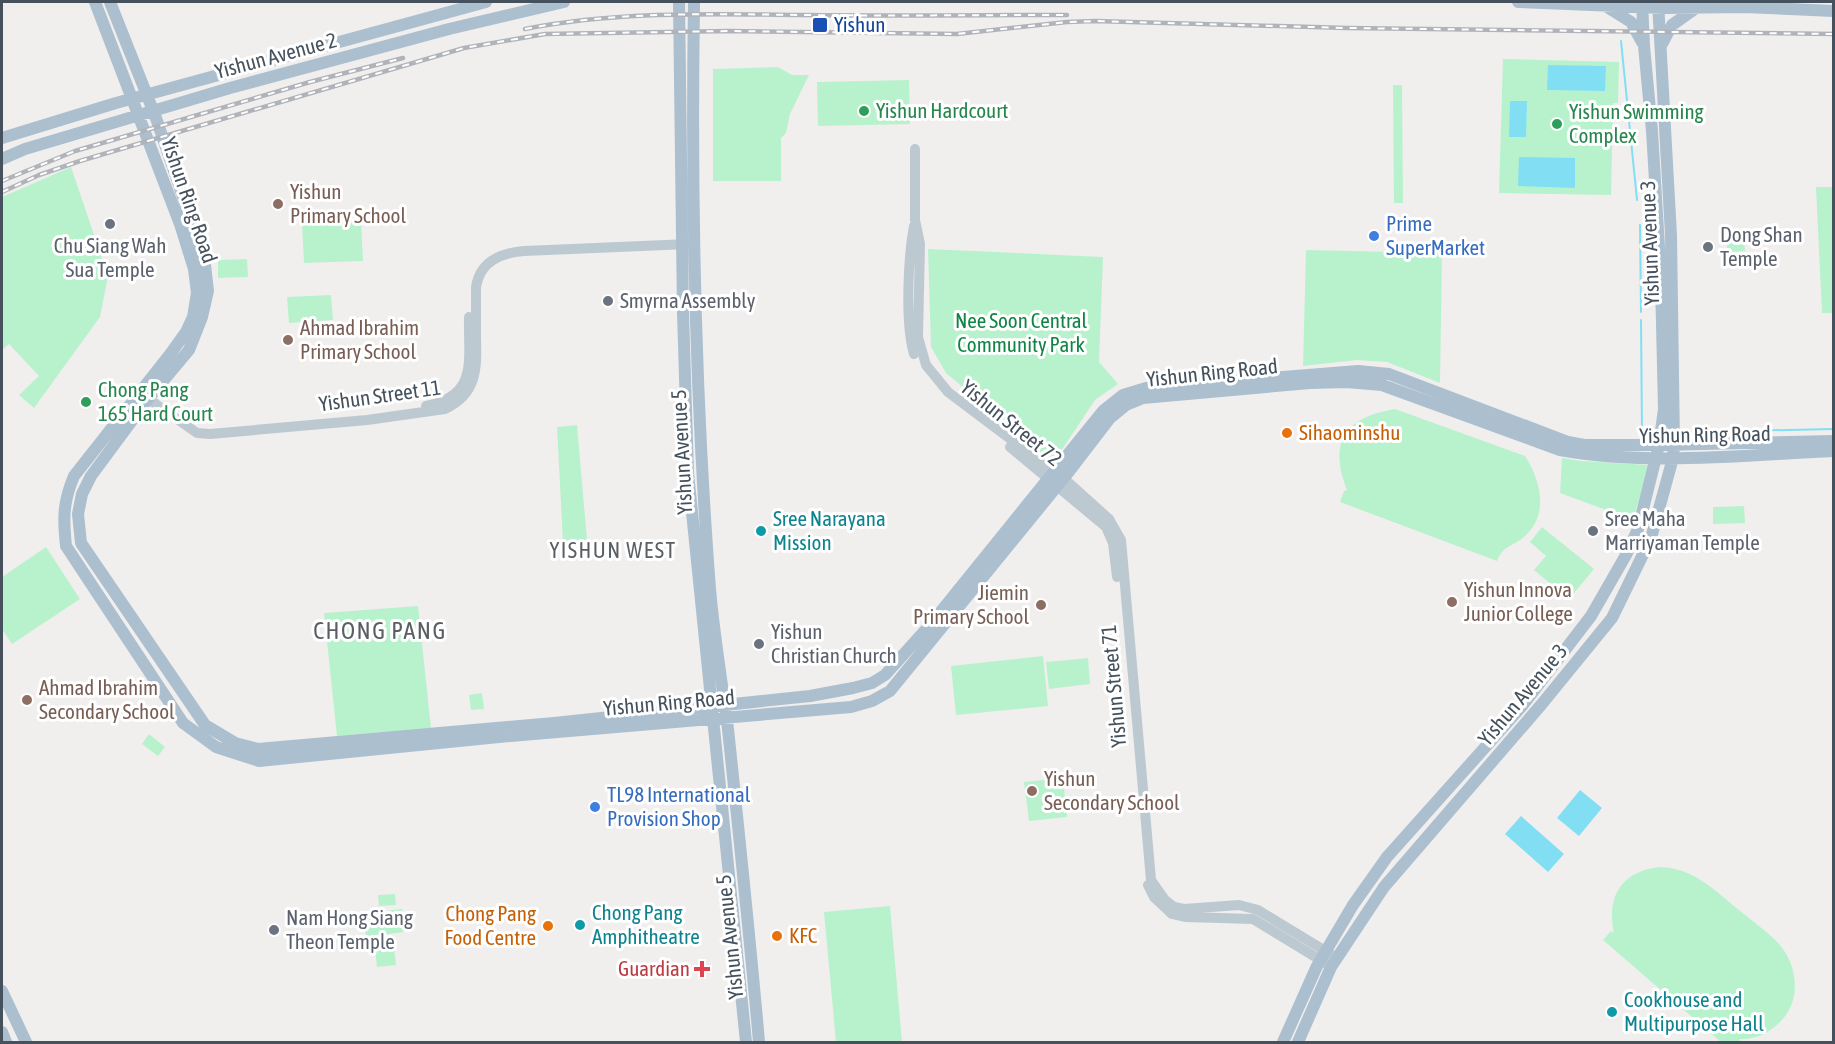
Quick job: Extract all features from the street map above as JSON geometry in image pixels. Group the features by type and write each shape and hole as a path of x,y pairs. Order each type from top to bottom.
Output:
{"main road":[{"name":"Yishun Ring Road","path":"95,2 180,224 194,269 197,293 193,317 186,332 91,476 82,494 78,514 81,543 205,725 235,743 258,749 531,725 718,705 835,692 872,683 885,675 930,625 1110,418 1120,408 1137,400 1165,395 1338,382 1390,387 1468,418 1560,450 1656,459 1674,452 1833,441"},
{"name":"Yishun Ring Road","path":"110,2 147,94 205,265 207,291 202,316 189,350 147,393 74,476 67,493 63,518 66,546 183,723 216,747 259,761 851,707 872,701 890,691 1056,478 1103,411 1116,399 1131,391 1163,385 1358,371 1389,374 1568,442 1584,445 1659,445 1674,452 1833,451"},
{"name":"Yishun Avenue 2","path":"2,138 147,94 486,2"},
{"path":"540,2 561,2"},
{"name":"Yishun Avenue 2","path":"2,159 25,148 138,115 448,29 561,2"},
{"name":"Yishun Avenue 5","path":"679,2 688,240 688,473 718,705 747,900 759,1042"},
{"name":"Yishun Avenue 5","path":"688,240 694,2"},
{"path":"1518,2 1833,11"},
{"name":"Yishun Avenue 3","path":"1283,1042 1387,857 1522,706 1591,616 1626,555 1638,529 1656,459 1664,409 1662,309 1653,142 1642,4"},
{"name":"Yishun Avenue 3","path":"1298,1042 1328,959 1384,887 1541,705 1612,618 1651,538 1674,452 1671,235 1658,5"},
{"path":"1606,6 1630,22 1644,46"},
{"path":"1661,48 1672,24 1697,7"},
{"name":"Yishun Avenue 5","path":"720,718 746,1042"},
{"path":"2,991 26,1042"},
{"path":"2,1032 6,1042"}],"street":[{"name":"Yishun Street 72","path":"915,149 915,220 911,244 909,323 912,347 920,367 934,385 950,399 1056,478"},
{"name":"Yishun Street 11","path":"147,393 200,426 212,428 367,414 443,402 458,391 469,372 472,273 490,254 506,247 524,245 688,240"},
{"name":"Yishun Street 71","path":"1056,478 1109,519 1120,540 1151,880 1165,900 1174,907 1184,909 1239,905 1258,910 1328,959"},
{"name":"Yishun Street 71","path":"1056,478 1106,527 1113,543 1148,886 1154,897 1172,914 1185,917 1253,919 1328,959"},
{"path":"1239,905 1239,917"}],"green space":[{"name":"Yishun Swimming Complex","path":"1503,59 1619,62 1618,103 1613,103 1611,195 1499,193"},
{"path":"778,67 792,75 809,75 790,114 786,133 781,138 781,181 713,181 713,69"},
{"name":"Yishun Hardcourt","path":"909,80 910,124 818,126 817,82"},
{"path":"1393,85 1402,85 1403,203 1394,203"},
{"path":"71,167 108,276 100,317 34,408 19,395 39,376 9,344 2,350 2,197"},
{"path":"1816,187 1833,187 1833,313 1822,313"},
{"path":"361,220 363,261 304,263 302,223"},
{"path":"1744,241 1745,251 1727,252 1727,242"},
{"name":"Nee Soon Central Community Park","path":"928,249 1103,257 1099,362 1118,384 1095,400 1057,457 1047,458 946,373 931,347"},
{"path":"1306,250 1442,253 1440,383 1387,362 1357,360 1303,366"},
{"path":"247,259 248,277 218,278 218,260"},
{"path":"331,295 333,320 289,323 287,297"},
{"path":"1395,409 1525,456 1539,488 1539,511 1530,531 1504,550 1497,561 1340,502 1344,491 1347,490 1339,458 1345,434 1364,418"},
{"path":"577,425 587,540 563,542 557,427"},
{"path":"1562,458 1649,465 1633,520 1560,493"},
{"path":"1744,506 1745,523 1713,524 1713,507"},
{"path":"1542,527 1594,569 1569,599 1534,570 1546,556 1530,542"},
{"path":"46,547 80,599 12,644 2,629 2,577"},
{"path":"418,606 431,728 337,736 324,613"},
{"path":"1043,656 1048,706 956,715 951,666"},
{"path":"1088,658 1090,684 1049,689 1046,662"},
{"path":"482,693 484,709 471,710 469,695"},
{"path":"149,734 165,747 158,756 142,744"},
{"path":"1063,778 1067,817 1029,821 1024,782"},
{"path":"1660,867 1683,871 1703,881 1769,934 1785,952 1790,961 1795,982 1792,1004 1780,1022 1771,1029 1756,1037 1739,1039 1741,1042 1721,1042 1603,940 1611,931 1614,933 1612,908 1620,888 1636,874"},
{"path":"395,894 396,905 379,906 378,895"},
{"path":"890,906 902,1042 836,1042 824,912"},
{"path":"402,909 404,932 366,937 363,914"},
{"path":"394,947 396,965 377,967 375,949"}],"water":[{"path":"1548,65 1606,66 1605,91 1547,90"},
{"path":"1510,101 1527,101 1526,137 1509,137"},
{"path":"1519,157 1575,158 1575,188 1518,186"},
{"path":"1580,790 1602,808 1579,836 1557,818"},
{"path":"1521,816 1564,854 1548,872 1505,834"}],"waterway":[{"path":"1621,41 1637,200"},
{"path":"1640,225 1641,312"},
{"path":"1641,320 1642,432"},
{"path":"1689,432 1834,429"}],"railway":[{"path":"525,29 594,19 663,15 1067,15"},
{"path":"2,192 39,175 80,161 464,48 545,34 729,31 957,34 1095,21 1347,28 1834,34"},
{"path":"2,181 75,151 310,82 403,58"}],"place":[{"name":"Yishun","path":"820,25"},
{"name":"Yishun Hardcourt","path":"864,111"},
{"name":"Yishun Swimming Complex","path":"1557,124"},
{"name":"Yishun Primary School","path":"278,204"},
{"name":"Chu Siang Wah Sua Temple","path":"110,224"},
{"name":"Prime SuperMarket","path":"1374,236"},
{"name":"Dong Shan Temple","path":"1708,247"},
{"name":"Smyrna Assembly","path":"608,301"},
{"name":"Ahmad Ibrahim Primary School","path":"288,340"},
{"name":"Chong Pang 165 Hard Court","path":"86,402"},
{"name":"Sihaominshu","path":"1287,433"},
{"name":"Sree Narayana Mission","path":"761,531"},
{"name":"Sree Maha Marriyaman Temple","path":"1593,531"},
{"name":"Yishun Innova Junior College","path":"1452,602"},
{"name":"Jiemin Primary School","path":"1041,605"},
{"name":"Yishun Christian Church","path":"759,644"},
{"name":"Ahmad Ibrahim Secondary School","path":"27,700"},
{"name":"Yishun Secondary School","path":"1032,791"},
{"name":"TL98 International Provision Shop","path":"595,807"},
{"name":"Chong Pang Amphitheatre","path":"580,925"},
{"name":"Chong Pang Food Centre","path":"548,926"},
{"name":"Nam Hong Siang Theon Temple","path":"274,930"},
{"name":"KFC","path":"777,936"},
{"name":"Guardian","path":"702,969"},
{"name":"Cookhouse and Multipurpose Hall","path":"1612,1012"}],"district":[{"name":"YISHUN WEST","path":"613,550"},
{"name":"CHONG PANG","path":"380,631"}]}
